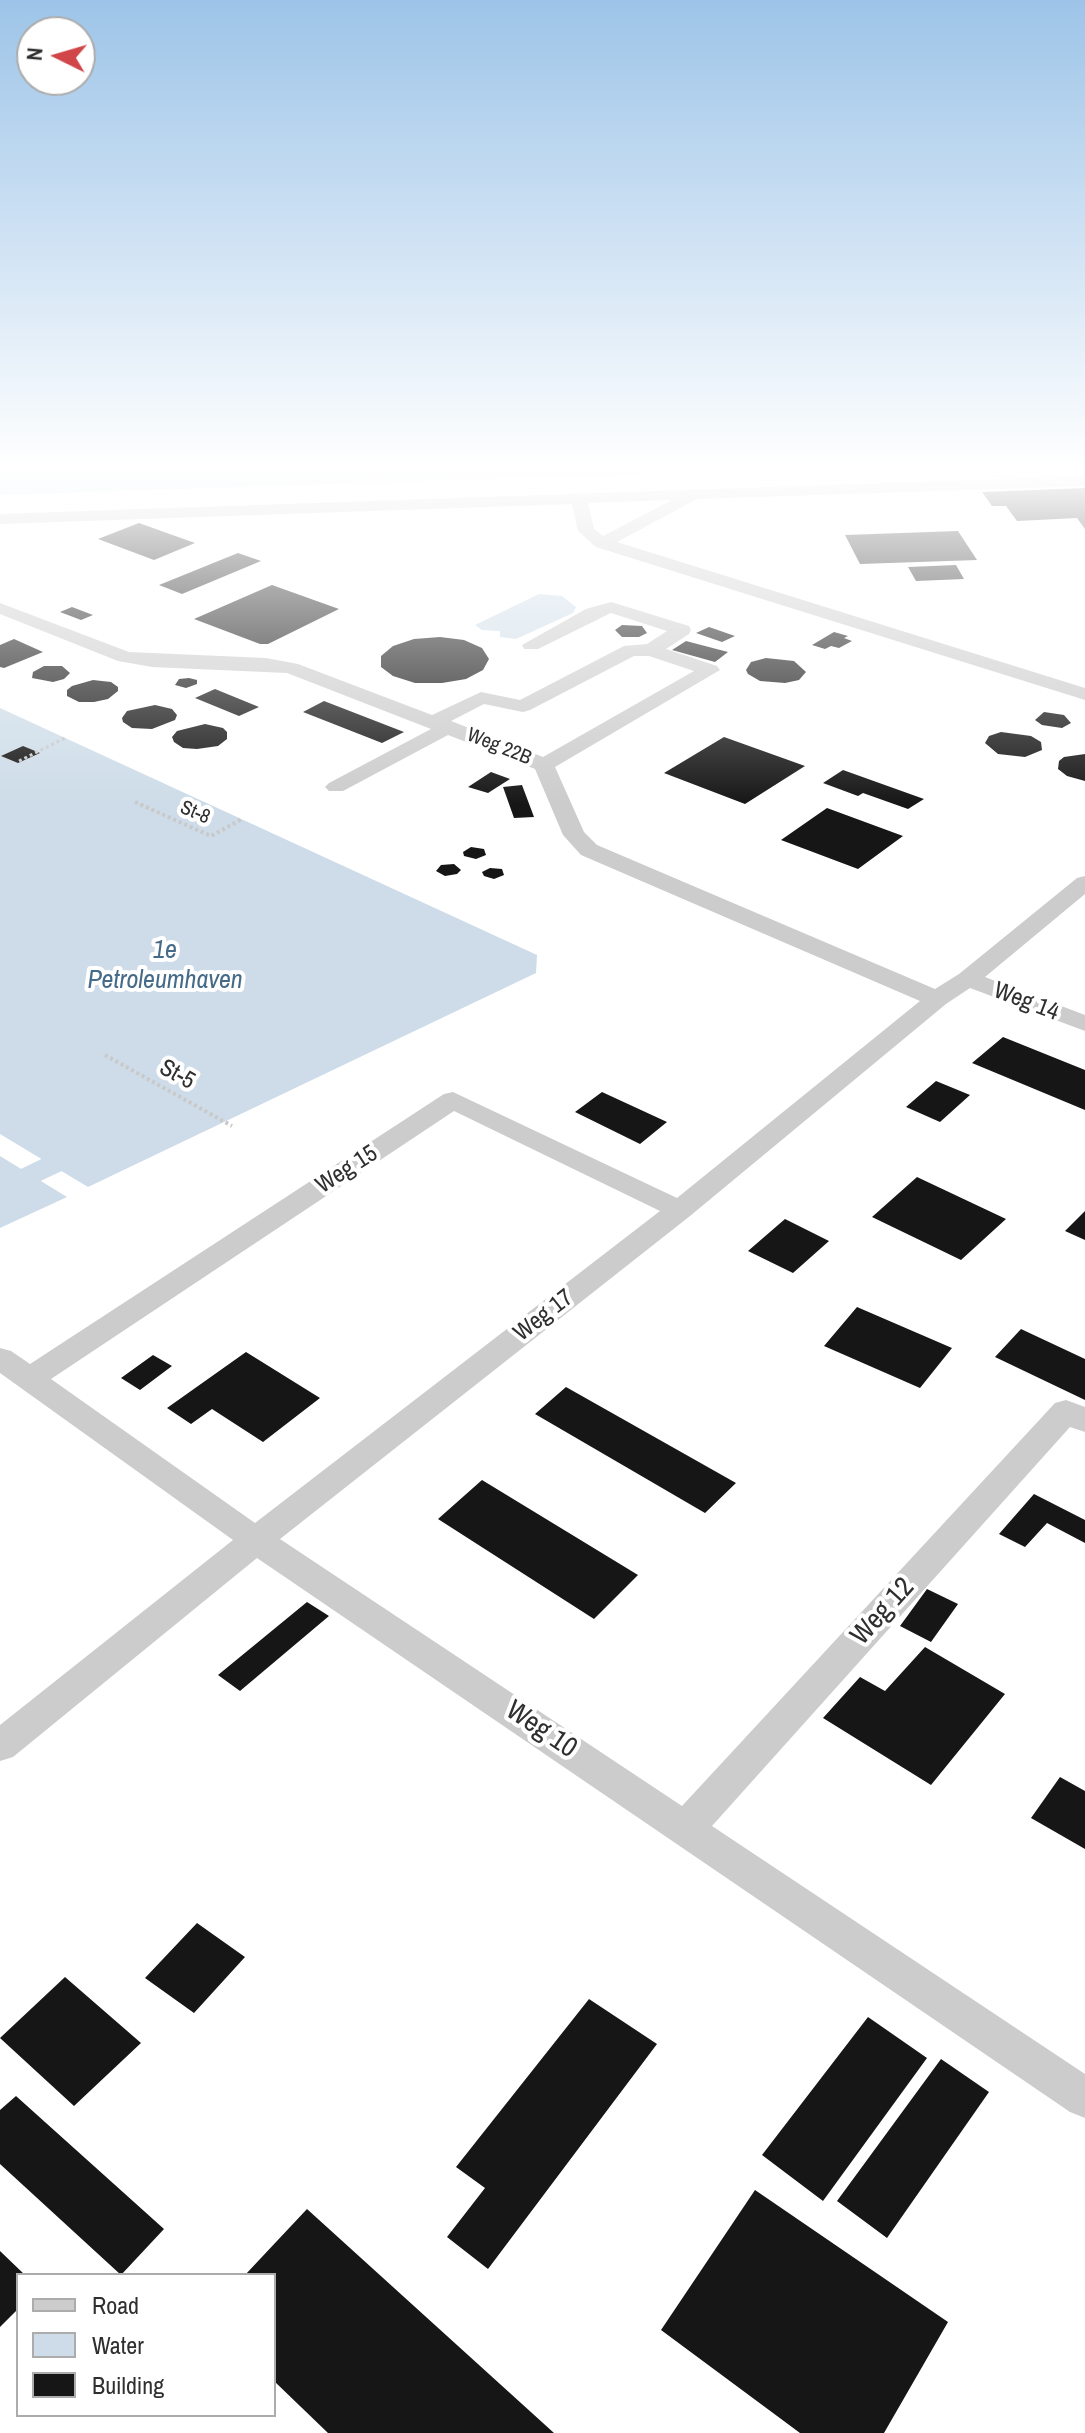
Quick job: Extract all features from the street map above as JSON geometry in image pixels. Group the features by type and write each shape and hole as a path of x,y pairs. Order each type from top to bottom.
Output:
{"lane":[{"path":"716,579 1085,694"},
{"path":"531,645 592,613 611,607 682,630 651,650"},
{"name":"Weg 22B","path":"0,608 125,657 291,668 544,765 574,835 589,850 937,999"},
{"path":"336,787 481,698 523,706 631,650 651,650 710,670 544,765"},
{"name":"Weg 17","path":"0,1746 256,1540 680,1210 937,999 968,979 1085,883"},
{"name":"Weg 14","path":"968,979 1085,1024"},
{"name":"Weg 15","path":"31,1378 453,1100 680,1210"},
{"name":"Weg 10","path":"0,1358 256,1540 1085,2098"},
{"name":"Weg 12","path":"686,1828 1066,1411 1085,1421"}],"path":[{"path":"19,761 65,738"},
{"name":"St-8","path":"135,802 211,836 242,819"},
{"name":"St-5","path":"105,1055 232,1126"}],"water":[{"path":"539,594 562,596 576,607 573,613 516,639 500,637 500,631 482,630 475,625"},
{"name":"1e Petroleumhaven","path":"0,708 537,955 536,973 88,1187 0,1134"},
{"path":"0,1156 67,1197 0,1228"}],"building":[{"path":"175,579 219,579 182,594 159,585"},
{"path":"915,579 964,579 916,581"},
{"path":"272,585 339,609 268,644 260,644 194,619"},
{"path":"72,607 93,615 81,620 60,612"},
{"path":"622,625 642,626 647,633 639,637 622,637 615,630"},
{"path":"709,627 735,636 722,642 696,633"},
{"path":"834,632 848,636 844,638 852,641 839,648 831,646 825,649 812,645"},
{"path":"440,637 464,640 482,648 489,659 483,670 466,679 415,683 393,676 381,667 381,656 393,646 414,639"},
{"path":"14,639 43,652 0,667 0,645"},
{"path":"686,641 728,652 715,662 672,650"},
{"path":"766,658 794,661 806,672 799,680 785,683 760,681 748,674 746,670 751,662"},
{"path":"44,666 62,666 70,673 64,679 53,682 32,678 33,672"},
{"path":"179,679 197,680 197,684 186,688 175,685"},
{"path":"93,680 111,682 118,687 118,691 108,699 94,702 79,702 67,696 67,690 72,686"},
{"path":"215,689 259,707 239,716 195,698"},
{"path":"324,701 404,732 382,743 303,712"},
{"path":"155,705 172,709 177,715 175,720 152,729 132,728 123,722 127,711"},
{"path":"1044,712 1064,715 1071,723 1062,728 1042,725 1035,720"},
{"path":"205,724 223,728 227,739 218,746 197,749 183,748 174,742 172,737 177,731"},
{"path":"1001,732 1031,736 1041,742 1042,750 1025,757 998,754 985,743 989,736"},
{"path":"724,737 805,766 745,804 664,773"},
{"path":"23,746 40,753 18,763 1,756"},
{"path":"1085,754 1085,781 1067,776 1058,769 1059,761 1064,757"},
{"path":"843,770 924,799 908,809 823,783"},
{"path":"491,772 510,779 488,793 468,787"},
{"path":"522,785 534,817 514,818 503,787"},
{"path":"827,808 903,836 858,869 781,840"},
{"path":"471,847 484,849 486,855 476,859 464,856 463,852"},
{"path":"454,864 461,870 457,874 445,876 436,871 441,865"},
{"path":"490,868 502,869 504,875 494,879 484,876 482,872"},
{"path":"1003,1037 1085,1070 1085,1110 972,1063"},
{"path":"936,1081 970,1095 940,1122 906,1107"},
{"path":"602,1092 667,1122 640,1144 575,1112"},
{"path":"917,1177 1006,1219 961,1260 872,1217"},
{"path":"1085,1211 1085,1240 1065,1231"},
{"path":"785,1219 829,1241 793,1273 748,1251"},
{"path":"857,1307 952,1348 920,1388 824,1346"},
{"path":"1021,1329 1085,1359 1085,1400 995,1357"},
{"path":"246,1352 320,1398 263,1442 212,1409 191,1424 167,1408"},
{"path":"153,1355 172,1366 140,1390 121,1378"},
{"path":"566,1387 736,1483 705,1513 535,1414"},
{"path":"482,1480 638,1575 594,1619 438,1519"},
{"path":"1034,1494 1085,1520 1085,1543 1047,1523 1025,1547 999,1534"},
{"path":"927,1589 958,1604 931,1642 900,1626"},
{"path":"307,1602 329,1616 240,1691 218,1675"},
{"path":"925,1647 1005,1694 931,1785 823,1718 860,1677 885,1691"},
{"path":"1060,1777 1085,1791 1085,1849 1031,1818"},
{"path":"197,1923 245,1957 194,2013 145,1978"},
{"path":"65,1977 141,2043 74,2106 0,2038"},
{"path":"589,1999 657,2044 488,2269 447,2237 485,2188 456,2167"},
{"path":"868,2017 927,2058 823,2201 762,2155"},
{"path":"941,2059 989,2092 887,2238 837,2201"},
{"path":"16,2096 164,2229 123,2273 119,2273 0,2164 0,2110"},
{"path":"755,2190 948,2322 884,2433 800,2433 661,2330"},
{"path":"307,2209 554,2433 328,2433 276,2383 276,2273 247,2273"},
{"path":"0,2251 23,2273 16,2273 16,2311 0,2327"}],"waterway":[{"path":"0,1191 71,1156 66,1138"}]}
